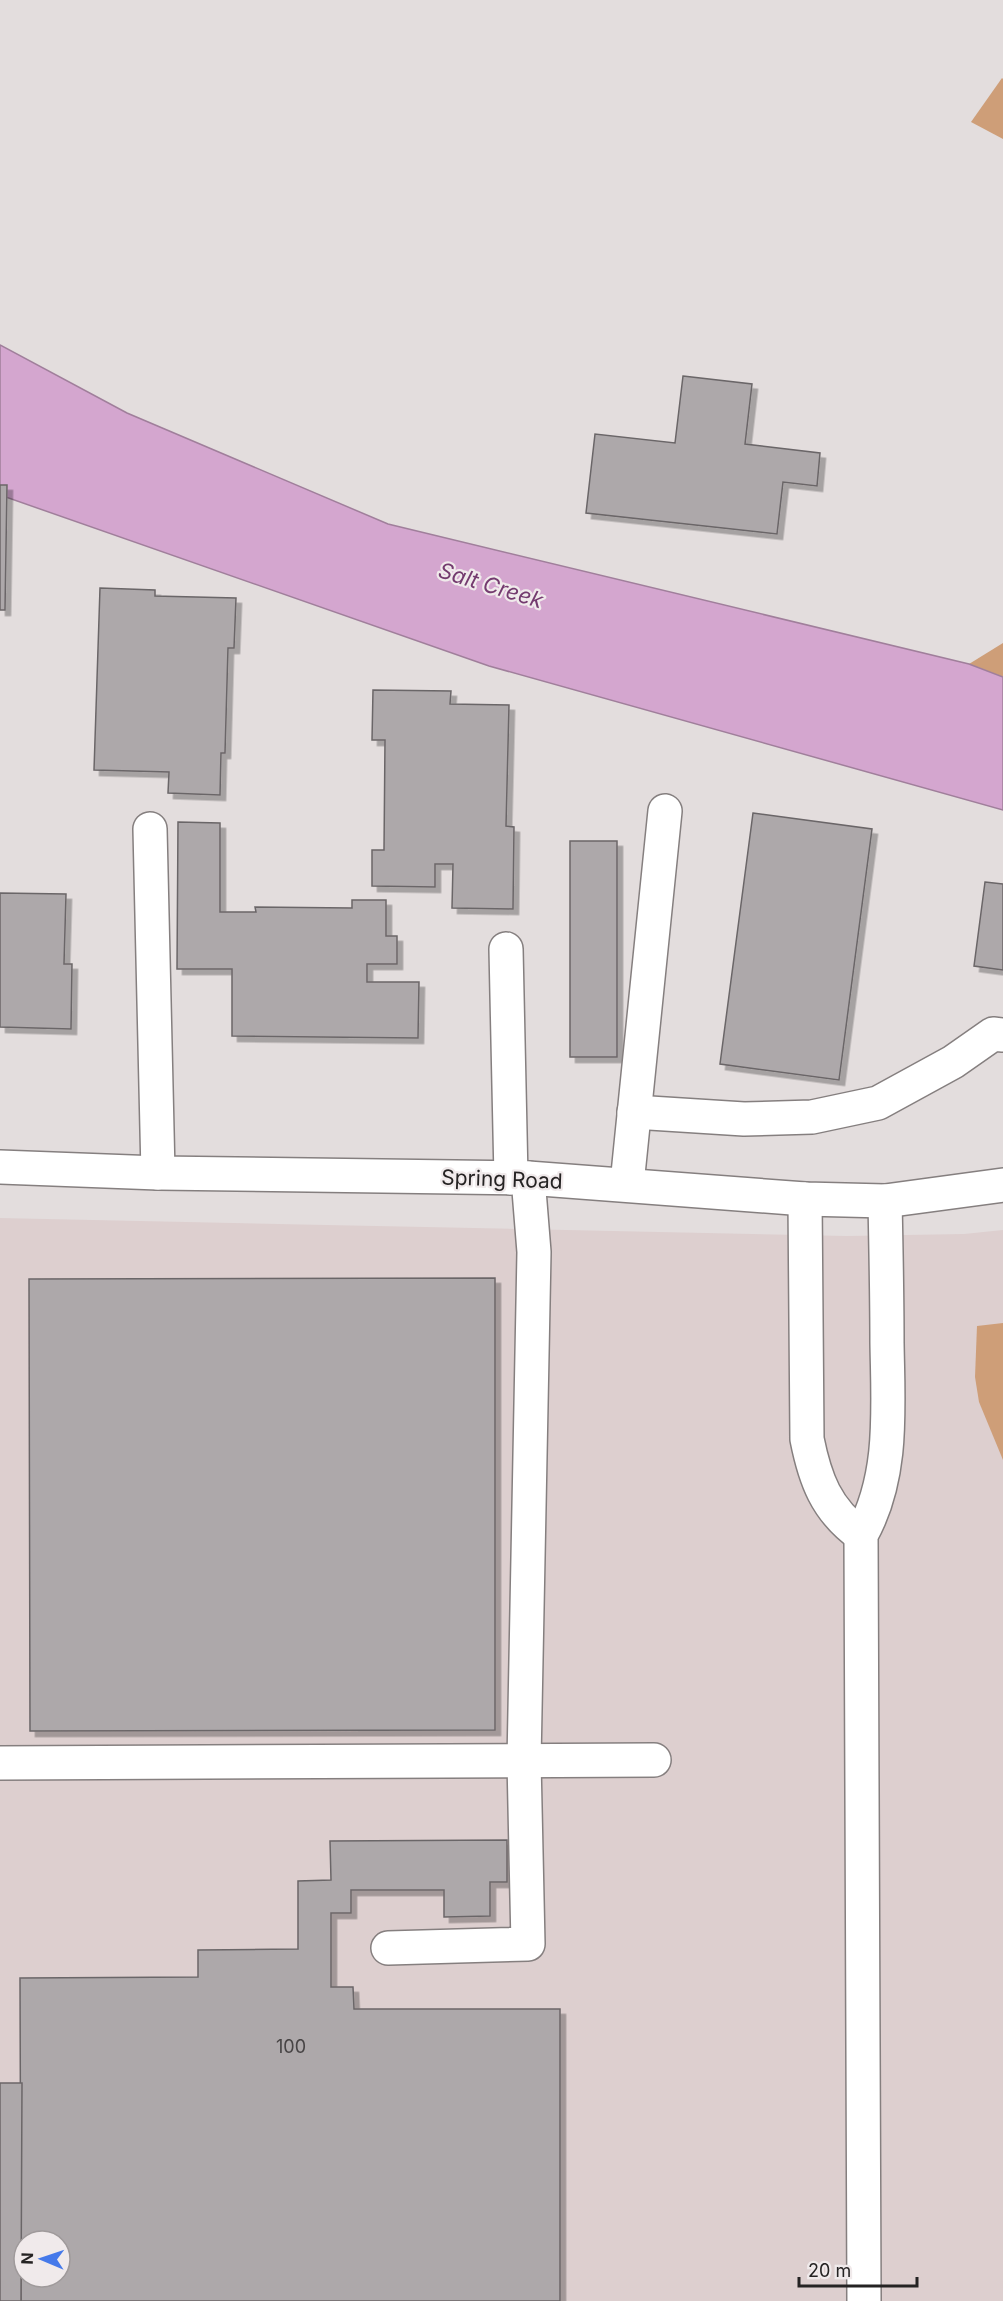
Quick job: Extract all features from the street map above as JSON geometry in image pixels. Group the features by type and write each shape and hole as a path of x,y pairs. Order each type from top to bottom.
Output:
{"street":[{"path":"627,1184 665,811"},
{"path":"150,829 158,1173"},
{"path":"388,1948 528,1944 524,1761 534,1252 520,1178 506,949"},
{"path":"633,1112 744,1119 812,1117 878,1103 953,1062 993,1034 1003,1035"},
{"name":"Spring Road","path":"0,1167 158,1173 520,1178 627,1184 805,1199 885,1201 1003,1185"},
{"path":"805,1199 807,1439 813,1468 825,1495 842,1522 861,1535"},
{"path":"864,2301 861,1535 872,1516 881,1485 888,1431 885,1201"},
{"path":"0,1763 654,1760"}],"shaded area":[{"path":"1003,79 1003,139 971,122"},
{"path":"1003,643 1003,677 969,664"},
{"path":"0,1218 847,1236 964,1234 1003,1230 1003,2301 0,2301"},
{"path":"1003,1323 1003,1460 979,1402 975,1377 977,1326"}],"water":[{"name":"Salt Creek","path":"0,345 127,413 388,524 969,664 1003,677 1003,810 489,666 0,495"}],"building":[{"path":"683,376 752,384 745,444 820,453 817,486 783,482 777,534 586,513 595,434 675,443"},
{"path":"0,485 7,485 5,610 0,610"},
{"path":"100,588 155,590 155,596 236,598 234,648 228,648 225,753 221,753 220,795 168,793 169,772 94,770"},
{"path":"373,690 451,691 450,704 509,705 506,826 514,827 513,909 452,908 453,864 435,864 435,887 372,886 372,850 384,850 385,740 372,740"},
{"path":"753,813 872,829 839,1080 720,1064"},
{"path":"178,822 220,823 220,912 256,912 255,907 352,908 352,900 386,900 386,936 397,936 397,964 367,964 367,982 419,982 418,1038 232,1036 232,969 177,969"},
{"path":"570,841 617,841 617,1057 570,1057"},
{"path":"985,882 1003,884 1003,970 974,966"},
{"path":"0,893 66,894 64,964 72,964 71,1029 0,1027"},
{"path":"495,1278 495,1730 30,1731 29,1279"},
{"path":"507,1840 507,1882 490,1882 490,1916 444,1917 444,1890 351,1890 351,1913 331,1913 331,1987 353,1987 354,2009 560,2009 560,2301 21,2301 21,2289 72,2289 72,2229 21,2229 20,1978 198,1977 198,1950 298,1949 298,1881 331,1880 330,1841"},
{"path":"0,2083 22,2083 21,2229 12,2229 12,2289 21,2289 21,2301 0,2301"}]}
